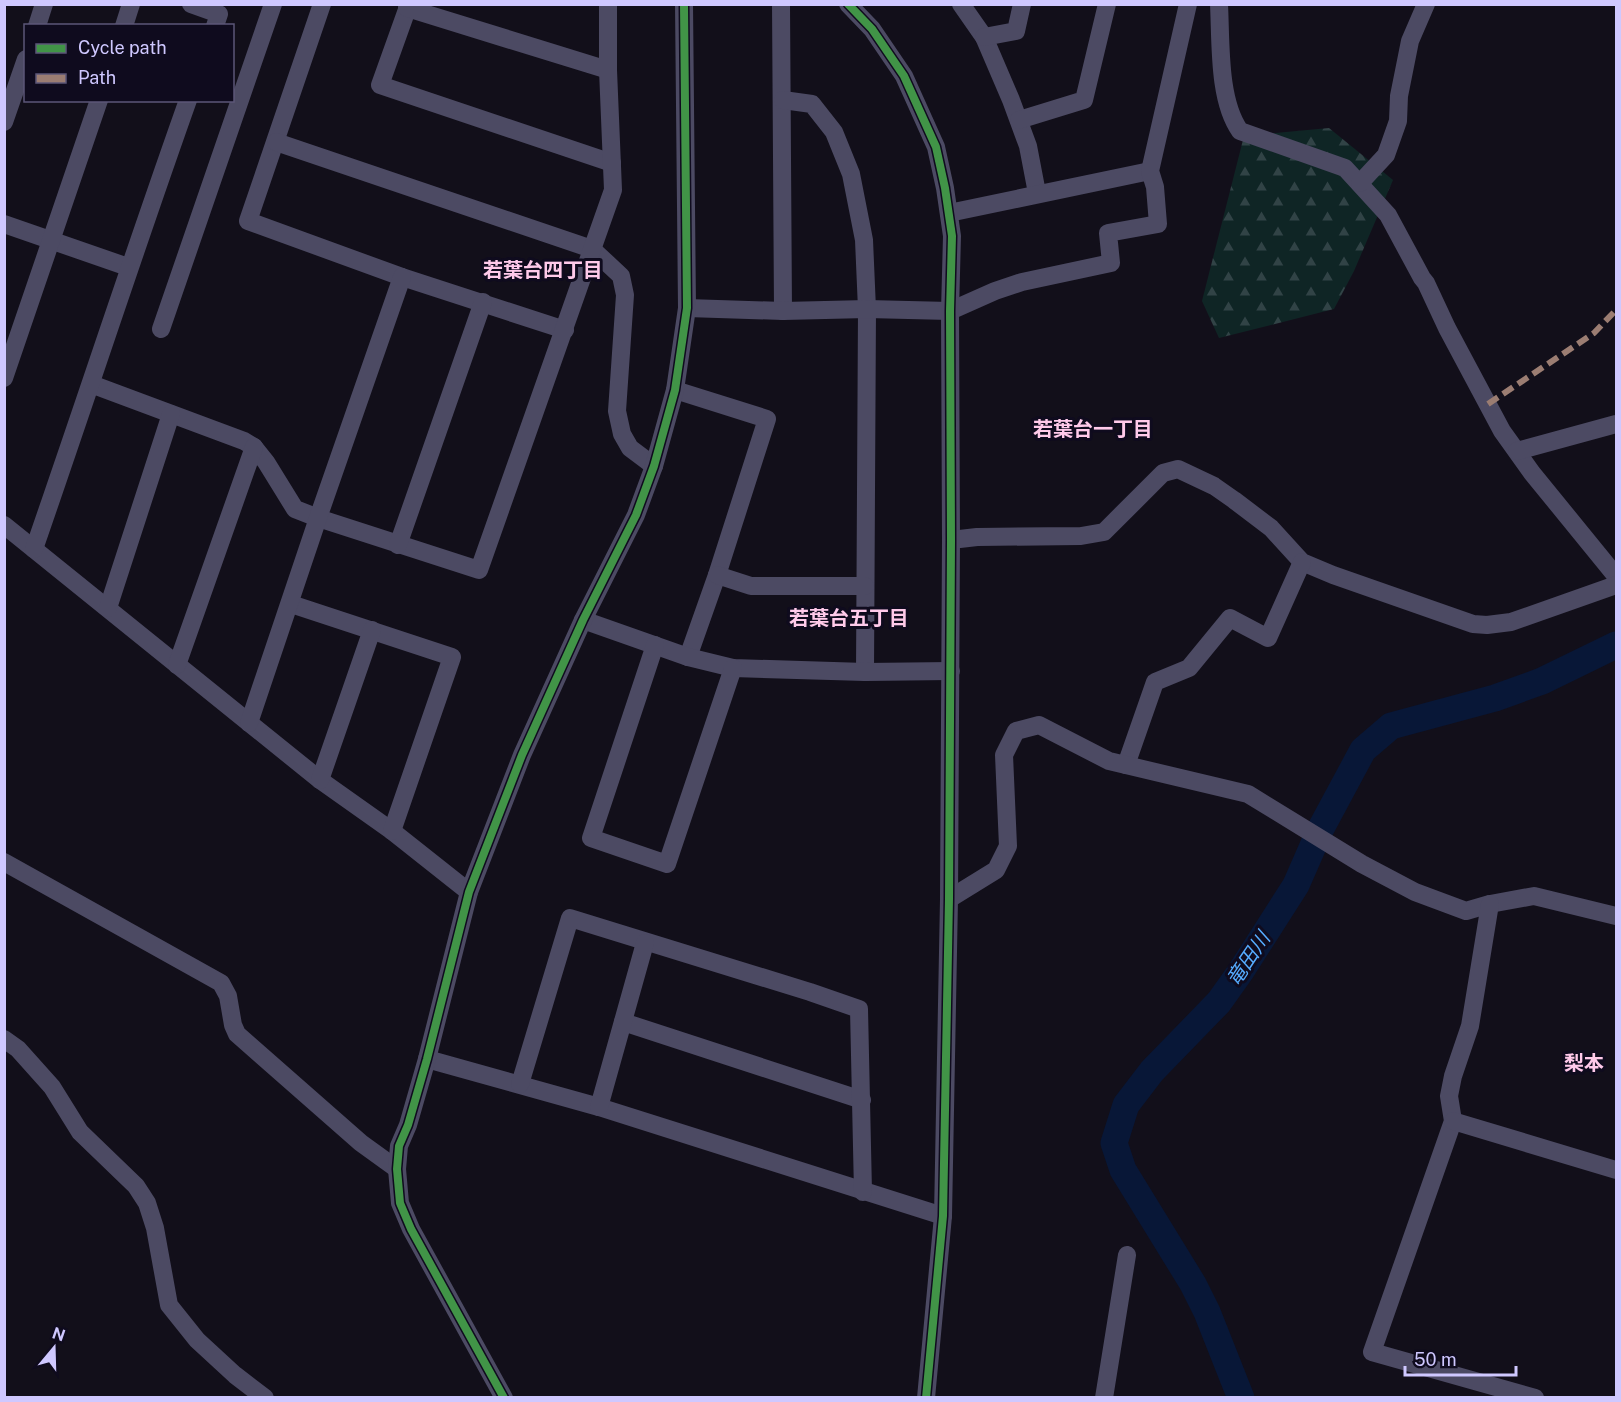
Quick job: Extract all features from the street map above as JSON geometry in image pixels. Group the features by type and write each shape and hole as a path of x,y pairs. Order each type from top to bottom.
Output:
{"street":[{"path":"38,24 44,4"},
{"path":"125,24 131,4"},
{"path":"191,4 219,14 216,24"},
{"path":"161,328 273,4"},
{"path":"322,4 248,221 402,277 565,330"},
{"path":"91,384 244,441 254,447 296,509 478,570 565,330 612,190 608,4"},
{"path":"504,1398 399,1203 397,1169 399,1146 408,1125 428,1059 469,892 522,755 583,620 636,515 654,466 675,390 687,308 684,4"},
{"path":"781,4 783,311"},
{"path":"848,4 872,29 904,76 936,147 950,213 952,236 950,899 944,1216 926,1398"},
{"path":"962,4 984,37 1019,120 1028,146 1037,193"},
{"path":"984,37 1016,31 1022,4"},
{"path":"1019,120 1084,100 1107,4"},
{"path":"687,308 783,311 867,309 950,311 1022,282 1111,263 1108,233 1158,224 1155,187 1150,171 1188,4"},
{"path":"1219,4 1225,95 1232,120 1240,131 1345,168 1388,215 1431,291 1502,431 1532,472 1617,576"},
{"path":"1360,183 1386,155 1398,121 1399,96 1410,41 1426,4"},
{"path":"608,70 408,6 380,85 612,163"},
{"path":"4,122 24,65"},
{"path":"783,100 812,104 834,132 859,208 864,240 867,309 865,672"},
{"path":"4,378 98,102"},
{"path":"34,549 91,384 128,267 187,102"},
{"path":"276,142 592,249 621,276 625,295 617,411 622,434 630,448 654,466"},
{"path":"950,213 1150,171"},
{"path":"4,224 128,267"},
{"path":"249,723 402,277"},
{"path":"398,545 483,302"},
{"path":"675,390 767,420 688,657"},
{"path":"108,608 171,414"},
{"path":"1517,451 1617,424"},
{"path":"177,665 254,447"},
{"path":"951,540 977,537 1081,536 1104,532 1163,473 1178,469 1214,486 1234,500 1271,528 1302,562 1473,624 1511,622 1617,585"},
{"path":"4,525 320,780 392,831 469,892"},
{"path":"1126,765 1155,682 1189,668 1230,618 1268,639 1302,562"},
{"path":"717,574 751,586 865,586"},
{"path":"291,604 452,657 392,831"},
{"path":"583,620 688,657 733,668 865,672 951,671"},
{"path":"320,780 372,630"},
{"path":"656,645 591,838 667,864 733,668"},
{"path":"950,899 996,870 1008,846 1004,755 1016,731 1039,725 1109,761 1248,794 1362,864 1415,892 1466,911 1534,896 1617,916"},
{"path":"4,862 221,983 228,996 233,1026 237,1034 361,1143 397,1169"},
{"path":"1490,904 1470,1026 1453,1076 1449,1096 1453,1121 1372,1352 1535,1398"},
{"path":"520,1084 570,918 810,992 859,1009 863,1192"},
{"path":"599,1107 645,943"},
{"path":"623,1022 862,1100"},
{"path":"4,1040 18,1049 52,1087 80,1132 136,1186 147,1203 155,1228 169,1305 197,1340 235,1375 265,1398"},
{"path":"428,1059 599,1107 944,1216"},
{"path":"1453,1121 1617,1170"},
{"path":"1104,1398 1127,1255"}],"green space":[{"path":"1329,128 1393,180 1354,271 1334,309 1219,338 1202,301 1244,136"}],"waterway":[{"name":"竜田川","path":"1241,1398 1207,1312 1193,1284 1123,1170 1114,1143 1126,1105 1152,1071 1219,1002 1241,971 1296,885 1320,830 1363,750 1391,726 1495,698 1542,681 1616,645"}],"marked path":[{"path":"1488,404 1594,333 1616,310"}],"cycle path":[{"path":"504,1398 411,1229 400,1203 397,1169 399,1146 408,1125 427,1059 469,892 522,755 583,620 636,515 654,466 675,390 687,308 684,4"},
{"path":"848,4 872,29 904,76 936,147 952,236 949,899 943,1216 926,1398"}],"district":[{"name":"若葉台四丁目","path":"543,270"},
{"name":"若葉台一丁目","path":"1093,429"},
{"name":"若葉台五丁目","path":"849,618"},
{"name":"梨本","path":"1584,1063"}]}
